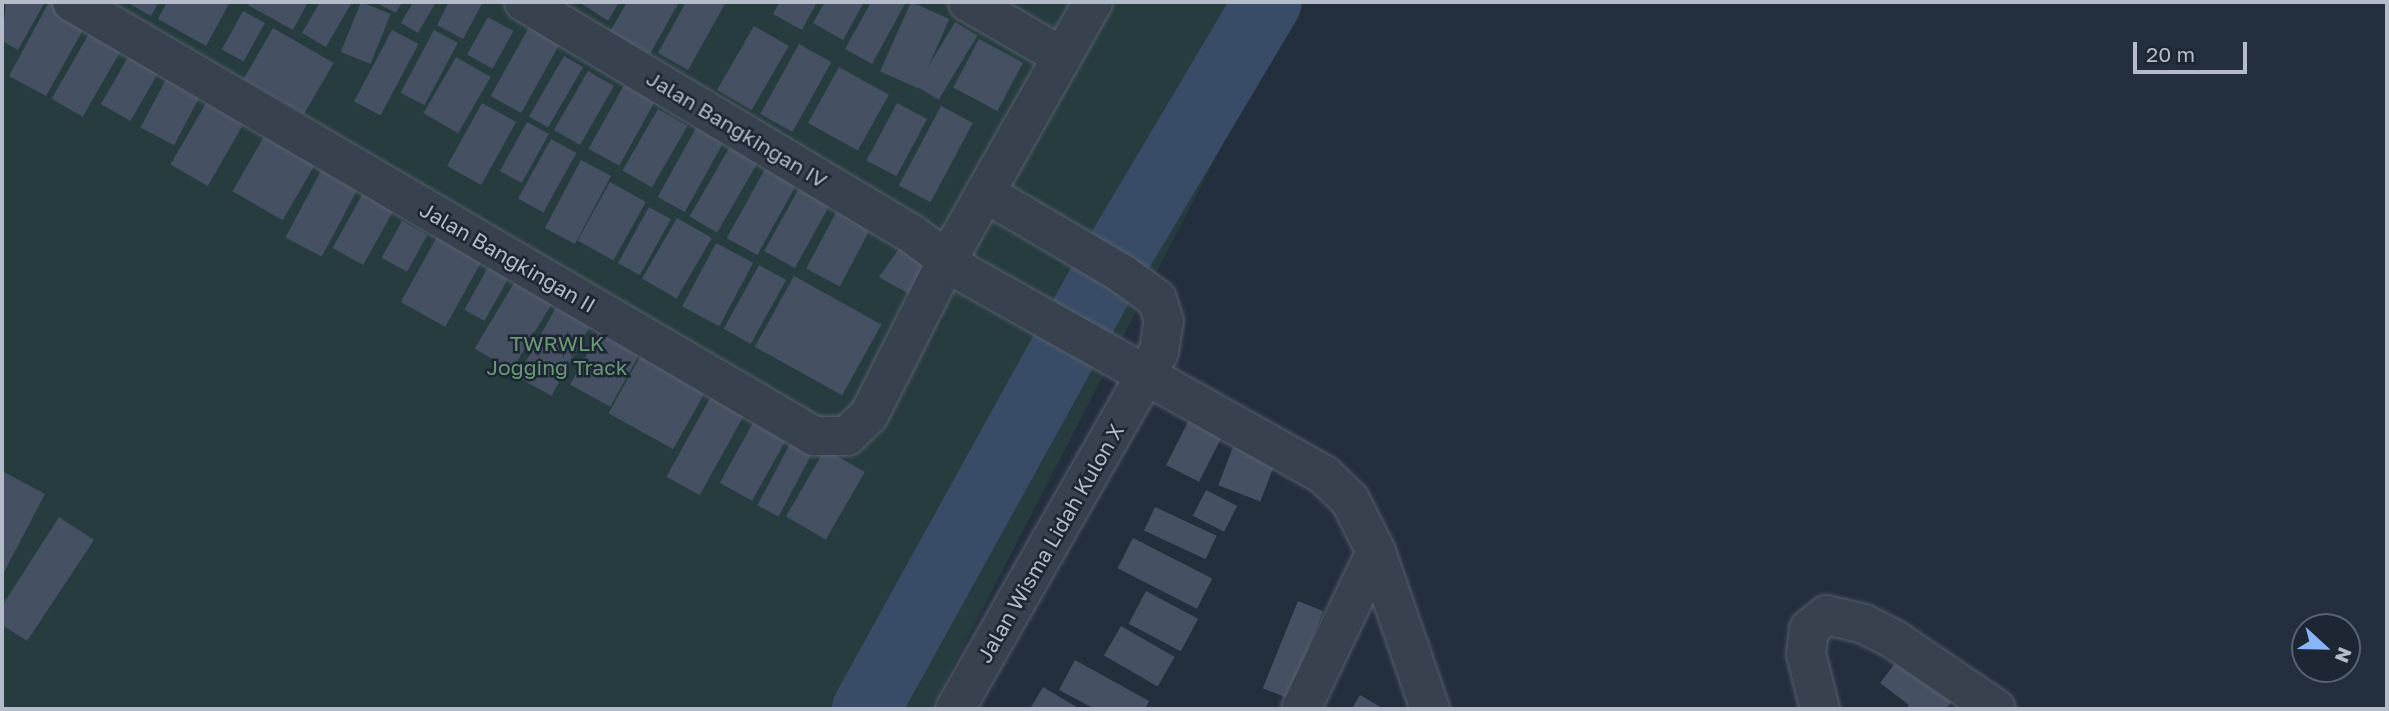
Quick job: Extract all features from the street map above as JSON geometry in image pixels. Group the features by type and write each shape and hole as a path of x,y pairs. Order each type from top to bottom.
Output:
{"street":[{"name":"Jalan Bangkingan II","path":"72,2 814,436 847,436 869,415 946,262 1093,2"},
{"name":"Jalan Bangkingan IV","path":"524,2 897,224 946,262 1079,339 1152,364 1324,475 1350,500 1376,552 1430,709"},
{"path":"968,2 1061,56"},
{"path":"985,193 1121,273 1157,299 1164,321 1152,364"},
{"name":"Jalan Wisma Lidah Kulon X","path":"955,709 1152,364"},
{"path":"1301,709 1376,552"},
{"path":"1820,709 1806,654 1809,629 1826,615 1864,624 1895,640 1996,709"}],"green space":[{"name":"TWRWLK Jogging Track","path":"2,2 1296,2 931,709 2,709"}],"building":[{"path":"6,2 45,2 18,50 2,41"},
{"path":"49,2 59,2 89,19 46,96 9,76"},
{"path":"126,2 159,2 151,16"},
{"path":"167,2 230,2 206,46 158,19"},
{"path":"250,2 308,2 293,30 248,5"},
{"path":"320,2 352,2 326,47 302,33"},
{"path":"361,2 391,14 370,64 341,52"},
{"path":"375,2 402,2 396,13"},
{"path":"413,2 436,2 418,33 401,23"},
{"path":"449,2 483,2 463,39 437,25"},
{"path":"579,2 619,2 608,21"},
{"path":"627,2 679,2 650,54 610,32"},
{"path":"686,2 726,2 688,70 658,53"},
{"path":"780,2 817,2 802,30 773,14"},
{"path":"825,2 864,2 843,40 813,23"},
{"path":"871,2 906,2 872,64 845,49"},
{"path":"911,2 949,19 918,89 880,71"},
{"path":"243,11 265,23 244,62 222,49"},
{"path":"488,17 513,31 493,69 467,55"},
{"path":"955,22 977,35 939,100 916,86"},
{"path":"754,26 789,46 752,110 717,90"},
{"path":"529,27 560,44 521,113 491,96"},
{"path":"273,28 334,63 304,114 244,79"},
{"path":"392,30 418,44 380,116 354,102"},
{"path":"434,30 458,43 425,105 401,93"},
{"path":"90,32 121,50 83,117 52,99"},
{"path":"979,39 1023,62 997,111 953,88"},
{"path":"799,44 831,62 793,132 760,114"},
{"path":"131,52 160,69 130,121 101,104"},
{"path":"564,56 583,67 548,128 529,117"},
{"path":"456,57 491,77 458,133 424,113"},
{"path":"839,67 889,95 858,151 808,123"},
{"path":"171,70 205,88 174,145 140,127"},
{"path":"588,71 614,86 580,145 554,130"},
{"path":"624,85 655,102 619,166 589,149"},
{"path":"206,103 243,124 208,186 170,164"},
{"path":"482,103 516,122 481,185 447,166"},
{"path":"897,103 927,119 897,176 866,160"},
{"path":"941,106 973,123 931,202 899,185"},
{"path":"658,109 687,126 652,187 622,170"},
{"path":"527,122 549,134 522,183 500,171"},
{"path":"696,128 723,143 685,212 658,197"},
{"path":"265,135 315,164 283,220 232,191"},
{"path":"551,139 576,153 543,213 518,198"},
{"path":"732,143 760,159 717,233 690,217"},
{"path":"581,160 611,176 575,244 545,228"},
{"path":"324,165 360,184 322,257 286,237"},
{"path":"765,169 796,186 757,255 727,238"},
{"path":"803,181 834,198 795,268 764,251"},
{"path":"610,182 646,202 613,260 578,241"},
{"path":"367,186 398,203 363,265 333,248"},
{"path":"840,205 874,223 840,286 806,269"},
{"path":"649,207 671,219 640,275 618,263"},
{"path":"677,218 712,238 677,299 642,279"},
{"path":"402,221 427,235 407,272 382,258"},
{"path":"439,233 484,258 445,327 401,302"},
{"path":"906,239 929,257 909,294 879,277"},
{"path":"716,243 753,263 719,326 682,307"},
{"path":"492,260 512,271 484,321 464,310"},
{"path":"759,265 786,280 751,344 724,329"},
{"path":"520,273 557,295 512,371 475,348"},
{"path":"794,276 881,324 842,395 755,347"},
{"path":"560,300 594,319 551,396 517,377"},
{"path":"603,325 643,347 610,407 570,384"},
{"path":"642,353 707,389 673,449 609,413"},
{"path":"714,391 747,409 700,495 666,477"},
{"path":"759,412 791,430 752,501 720,483"},
{"path":"1191,416 1224,433 1199,482 1166,465"},
{"path":"792,440 813,451 778,517 757,505"},
{"path":"1233,447 1275,463 1260,501 1218,485"},
{"path":"825,449 865,472 826,540 786,517"},
{"path":"2,471 45,494 2,576"},
{"path":"1206,490 1237,506 1224,532 1193,516"},
{"path":"1155,507 1217,536 1206,559 1144,531"},
{"path":"59,517 94,540 27,641 2,625 2,606"},
{"path":"1133,538 1212,578 1197,609 1118,568"},
{"path":"1146,591 1198,619 1181,651 1129,624"},
{"path":"1298,601 1323,611 1288,698 1263,688"},
{"path":"1121,626 1175,657 1158,686 1104,655"},
{"path":"1905,650 1960,691 1946,709 1906,709 1909,705 1880,683"},
{"path":"1075,660 1149,701 1145,709 1095,709 1059,690"},
{"path":"1043,687 1080,709 1030,709"},
{"path":"1360,695 1384,709 1352,709"}],"waterway":[{"path":"866,709 1105,276 1268,2"}]}
